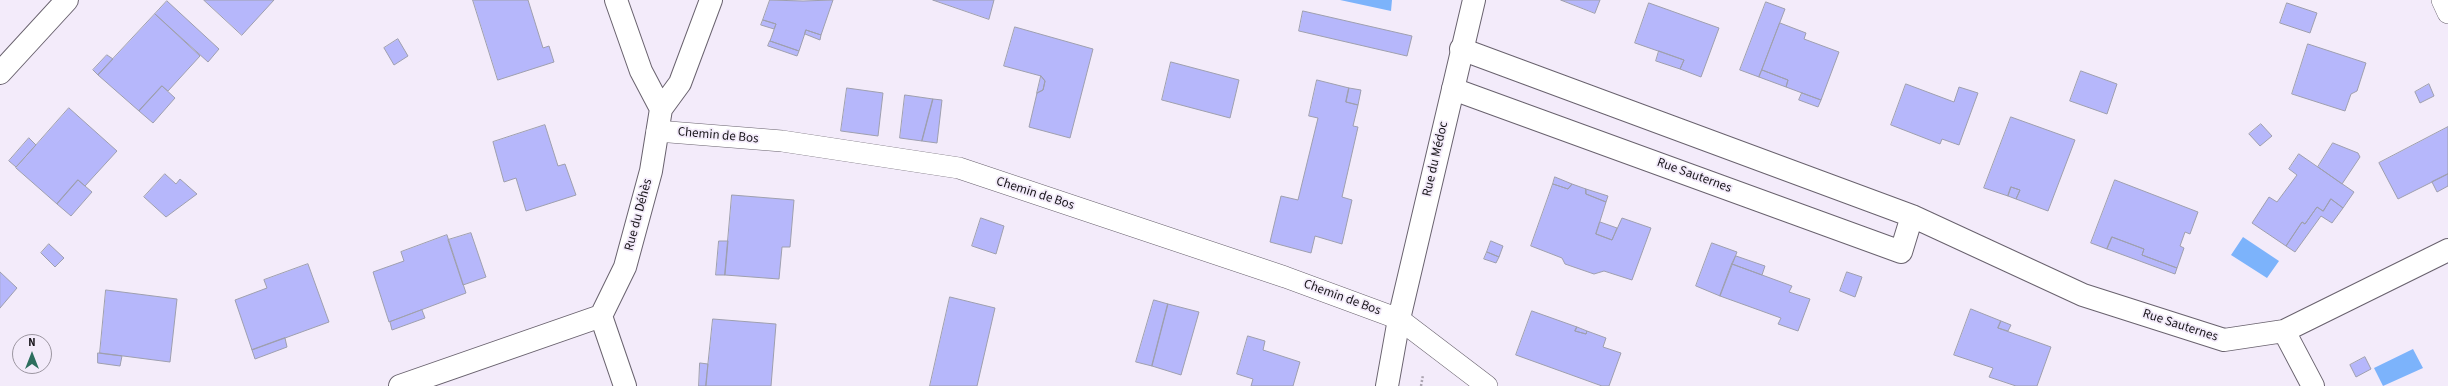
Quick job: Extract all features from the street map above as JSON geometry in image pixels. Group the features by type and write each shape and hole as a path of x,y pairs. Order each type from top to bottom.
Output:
{"street":[{"path":"0,73 67,0"},
{"path":"616,0 641,71 661,109 680,83 711,0"},
{"name":"Rue du Médoc","path":"1387,386 1399,319 1461,49 1474,0"},
{"name":"Rue Sauternes","path":"1461,49 1912,216 2083,295 2224,340 2284,331 2448,250"},
{"name":"Rue Sauternes","path":"1453,89 1901,252 1912,216"},
{"name":"Rue du Déhès","path":"601,316 625,267 651,171 661,109"},
{"path":"400,386 601,316 625,386"},
{"name":"Rue du Médoc","path":"1397,386 1399,319"},
{"path":"2284,331 2312,386"}],"lane":[{"path":"2442,0 2448,13"},
{"name":"Chemin de Bos","path":"657,131 782,141 959,168 1285,277 1399,319 1487,386"}],"water":[{"path":"1340,0 1392,0 1391,11"},
{"path":"2243,237 2279,261 2267,278 2231,255"},
{"path":"2413,349 2423,368 2383,386 2374,368"}],"building":[{"path":"204,0 274,0 242,35"},
{"path":"473,0 528,0 543,48 549,46 554,62 498,80"},
{"path":"770,0 833,0 821,35 806,30 799,51 770,41 776,24 763,20"},
{"path":"933,0 994,0 989,19"},
{"path":"1561,0 1600,0 1595,13"},
{"path":"167,1 219,49 208,62 155,14"},
{"path":"1766,2 1785,9 1759,77 1740,70"},
{"path":"1649,3 1719,28 1701,77 1680,69 1684,60 1635,43"},
{"path":"2287,3 2317,13 2310,33 2280,23"},
{"path":"1303,11 1412,36 1407,56 1299,31"},
{"path":"155,14 200,56 168,91 162,86 139,111 98,75"},
{"path":"763,20 776,24 774,29 761,25"},
{"path":"1780,23 1806,33 1804,39 1839,52 1821,100 1786,87 1788,80 1762,70"},
{"path":"1015,27 1093,49 1070,138 1029,127 1037,93 1043,90 1045,81 1041,76 1004,66"},
{"path":"806,30 821,35 820,40 805,34"},
{"path":"398,39 408,56 394,65 384,48"},
{"path":"770,41 799,51 797,56 768,46"},
{"path":"2308,44 2366,63 2357,91 2351,94 2345,111 2292,94"},
{"path":"1659,51 1684,60 1680,69 1656,61"},
{"path":"107,55 113,59 98,75 93,70"},
{"path":"1171,62 1239,80 1230,118 1162,100"},
{"path":"1762,70 1788,80 1786,87 1759,77"},
{"path":"2081,71 2117,84 2107,114 2070,101"},
{"path":"1041,76 1045,81 1043,90 1037,93"},
{"path":"1317,80 1349,88 1346,102 1358,105 1353,126 1358,127 1342,197 1352,200 1342,244 1315,236 1311,253 1270,242 1281,196 1298,200 1318,118 1309,116"},
{"path":"1906,84 1954,102 1959,87 1978,93 1959,145 1942,139 1940,144 1891,125"},
{"path":"2429,84 2434,96 2420,103 2415,92"},
{"path":"162,86 175,98 153,123 139,111"},
{"path":"847,88 883,93 878,136 841,131"},
{"path":"1349,88 1361,90 1358,105 1346,102"},
{"path":"1802,93 1821,100 1818,107 1799,100"},
{"path":"905,95 933,99 922,141 900,138"},
{"path":"933,99 942,100 937,143 922,141"},
{"path":"69,108 117,151 85,186 78,180 57,204 16,168"},
{"path":"2011,117 2075,140 2048,211 2016,199 2020,190 2011,187 2008,196 1984,188"},
{"path":"2261,124 2272,136 2260,146 2249,134"},
{"path":"545,125 558,166 565,164 576,195 526,211 516,178 504,182 493,142"},
{"path":"2448,127 2448,174 2398,199 2379,163"},
{"path":"29,138 36,145 16,167 9,161"},
{"path":"2333,143 2358,153 2360,157 2342,184 2318,167"},
{"path":"2299,154 2354,192 2343,208 2331,199 2323,211 2317,207 2305,224 2302,222 2286,246 2252,223 2269,197 2277,202 2297,175 2289,169"},
{"path":"165,174 176,184 180,179 197,194 166,217 144,197"},
{"path":"2448,174 2448,186 2437,192 2432,182"},
{"path":"1555,177 1572,184 1568,189 1553,184"},
{"path":"78,180 92,192 71,216 57,204"},
{"path":"2115,180 2198,212 2190,234 2185,232 2180,246 2184,248 2177,268 2142,255 2144,249 2112,237 2107,249 2091,243"},
{"path":"1553,184 1568,189 1572,184 1586,189 1586,194 1606,202 1596,234 1612,240 1622,218 1651,228 1632,280 1604,271 1594,274 1565,264 1562,258 1531,246"},
{"path":"2011,187 2020,190 2016,199 2008,196"},
{"path":"1586,189 1608,196 1606,202 1586,194"},
{"path":"732,195 794,200 790,247 782,247 779,279 725,275"},
{"path":"2331,199 2343,208 2332,223 2321,216 2295,252 2286,246 2302,222 2305,224 2317,207 2323,211"},
{"path":"981,218 1004,226 996,254 972,246"},
{"path":"1600,222 1617,228 1612,240 1596,234"},
{"path":"471,233 486,277 463,285 448,240"},
{"path":"447,235 466,293 389,322 373,272 404,261 401,252"},
{"path":"2112,237 2144,249 2142,255 2177,268 2175,274 2107,249"},
{"path":"719,241 728,241 725,275 716,275"},
{"path":"1491,241 1503,246 1499,257 1487,252"},
{"path":"1712,243 1737,252 1720,296 1696,286"},
{"path":"49,244 64,258 55,267 41,253"},
{"path":"1487,252 1499,257 1496,263 1484,259"},
{"path":"1736,256 1765,266 1762,275 1732,264"},
{"path":"308,264 329,322 252,350 235,300 267,288 264,280"},
{"path":"1732,264 1792,286 1789,292 1810,299 1798,331 1778,324 1781,318 1720,296"},
{"path":"0,272 17,288 0,308"},
{"path":"1847,272 1862,277 1855,297 1840,291"},
{"path":"106,290 177,299 170,362 100,353"},
{"path":"950,297 995,308 977,386 930,386"},
{"path":"1154,300 1168,304 1152,366 1136,362"},
{"path":"1168,304 1199,312 1181,375 1152,366"},
{"path":"1971,309 2001,321 1998,328 2051,347 2037,386 2016,386 1989,377 1993,368 1954,355"},
{"path":"422,310 425,318 392,330 390,322"},
{"path":"1532,311 1577,327 1575,331 1586,334 1587,331 1606,338 1603,347 1621,353 1609,386 1602,386 1516,355"},
{"path":"713,319 776,324 771,386 706,386"},
{"path":"2001,321 2011,325 2008,331 1998,328"},
{"path":"1577,327 1587,331 1586,334 1575,331"},
{"path":"1248,336 1265,341 1263,350 1300,362 1293,386 1251,386 1253,379 1237,374"},
{"path":"285,338 287,347 255,359 252,350"},
{"path":"98,353 122,356 120,366 98,363"},
{"path":"2365,357 2371,369 2356,377 2350,365"},
{"path":"700,363 708,364 706,386 699,386"}]}
